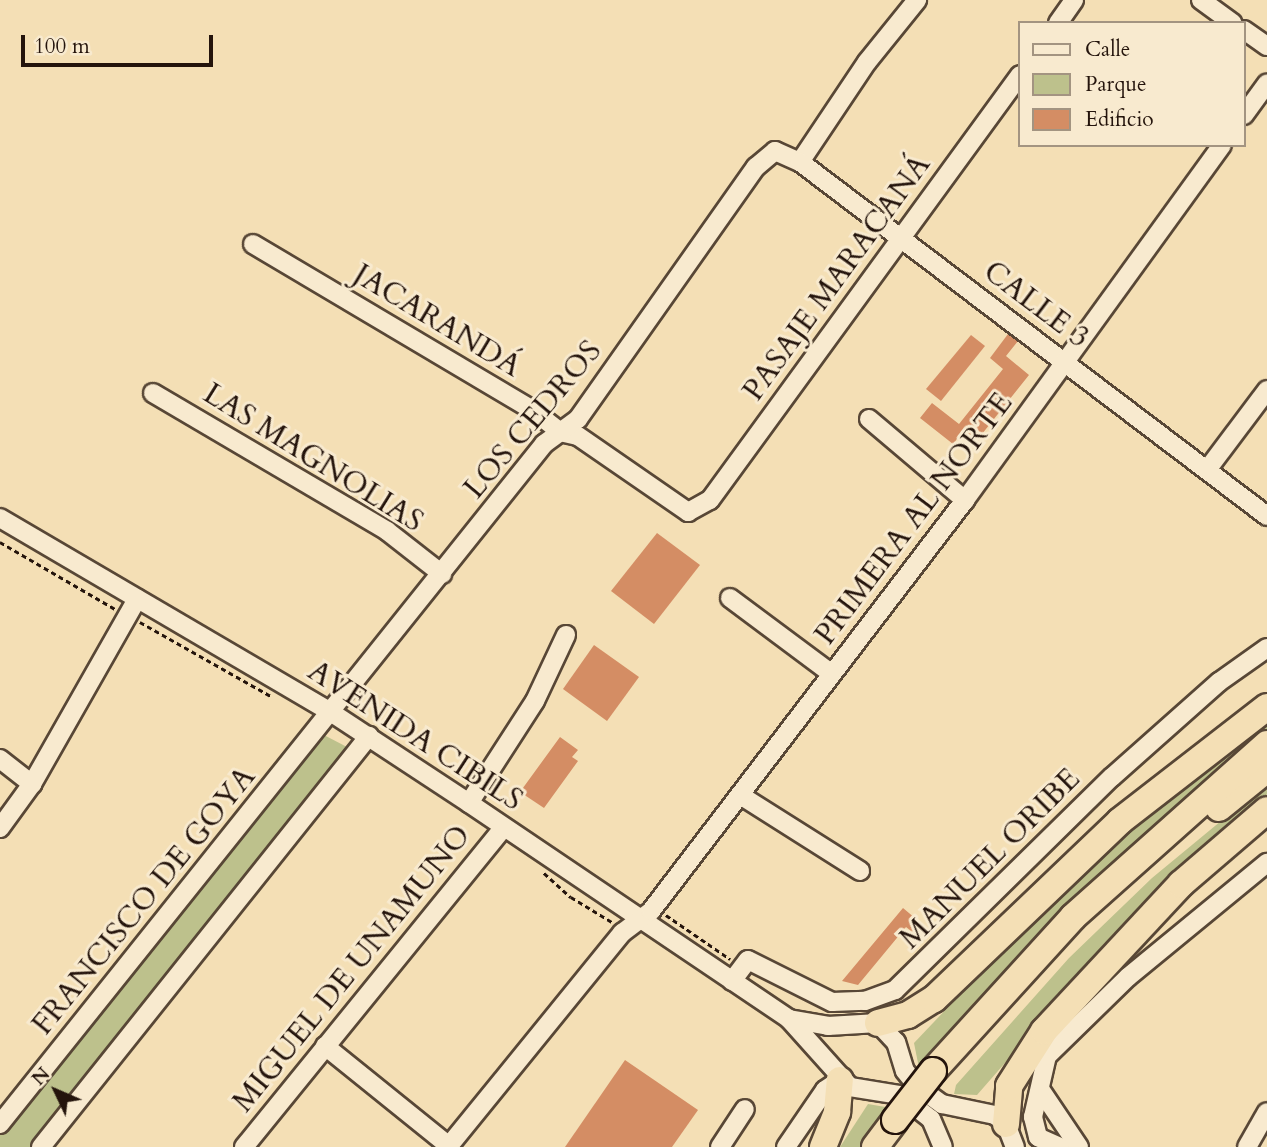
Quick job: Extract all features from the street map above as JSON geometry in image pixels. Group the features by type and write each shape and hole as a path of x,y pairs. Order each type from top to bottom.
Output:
{"highway":[{"path":"865,1023 908,1015 934,999 1120,821 1267,707"},
{"path":"875,1147 900,1132 940,1076 1083,908 1267,744"},
{"path":"940,1076 1084,929 1164,855 1267,769"},
{"path":"1011,1140 1009,1086 1044,1031 1181,884 1267,810"},
{"path":"823,1147 837,1112 836,1074"}],"street":[{"path":"800,162 867,62 916,0"},
{"path":"1059,21 1074,0"},
{"path":"1201,0 1230,21"},
{"path":"1246,31 1267,46"},
{"name":"PASAJE MARACANÁ","path":"695,510 710,500 1018,78"},
{"path":"1246,112 1267,83"},
{"name":"PRIMERA AL NORTE","path":"449,1146 622,933 640,919 740,795 965,500 1221,147"},
{"name":"CALLE 3","path":"767,155 775,151 800,162 1267,516"},
{"name":"LOS CEDROS","path":"332,713 544,444 578,419 767,155"},
{"name":"JACARANDÁ","path":"253,244 531,409 560,432 578,436 681,511 695,510"},
{"path":"1207,470 1267,390"},
{"name":"LAS MAGNOLIAS","path":"153,393 387,531 442,574"},
{"path":"869,419 965,500"},
{"name":"AVENIDA CIBILS","path":"0,518 369,736 789,1019 836,1074 858,1090 900,1095 931,1119 943,1147"},
{"path":"730,598 832,674"},
{"path":"0,828 32,784 137,599"},
{"path":"469,803 535,701 566,635"},
{"name":"MANUEL ORIBE","path":"733,981 748,960 812,996 832,1002 880,998 901,986 1112,777 1219,682 1267,648"},
{"name":"FRANCISCO DE GOYA","path":"0,1124 332,713"},
{"path":"41,1147 369,736"},
{"path":"0,759 32,784"},
{"path":"740,795 860,871"},
{"name":"MIGUEL DE UNAMUNO","path":"244,1147 504,827"},
{"path":"1060,1147 1038,1138 1033,1117 1047,1056 1068,1032 1128,976 1267,863"},
{"name":"AVENIDA CIBILS","path":"789,1019 828,1026 865,1023"},
{"path":"786,1147 836,1074 834,1044 865,1023 896,1041 905,1071 917,1086 942,1104 983,1110 1011,1140"},
{"path":"326,1046 449,1146"},
{"path":"1040,1089 1079,1147"},
{"path":"720,1147 745,1109"},
{"path":"1247,1147 1267,1112"}],"green space":[{"path":"1267,717 1267,732 919,1068 914,1043 1025,926 1112,845"},
{"path":"322,734 347,747 350,755 31,1147 0,1147 0,1125"},
{"path":"1267,783 1267,794 1138,910 977,1095 954,1094 956,1085 1069,958 1152,878"},
{"path":"868,1104 891,1108 864,1147 840,1147"}],"building":[{"path":"1008,334 1018,341 1006,356 1029,375 982,434 976,428 970,435 964,430 953,444 920,418 932,403 959,424 1003,369 990,358"},
{"path":"971,335 985,346 941,401 926,389"},
{"path":"657,533 700,565 654,624 611,591"},
{"path":"594,645 639,677 607,721 563,689"},
{"path":"560,737 578,750 572,757 578,761 544,808 520,792"},
{"path":"903,908 928,929 920,938 906,927 858,985 842,981"},
{"path":"625,1060 698,1110 672,1147 565,1147"}]}
